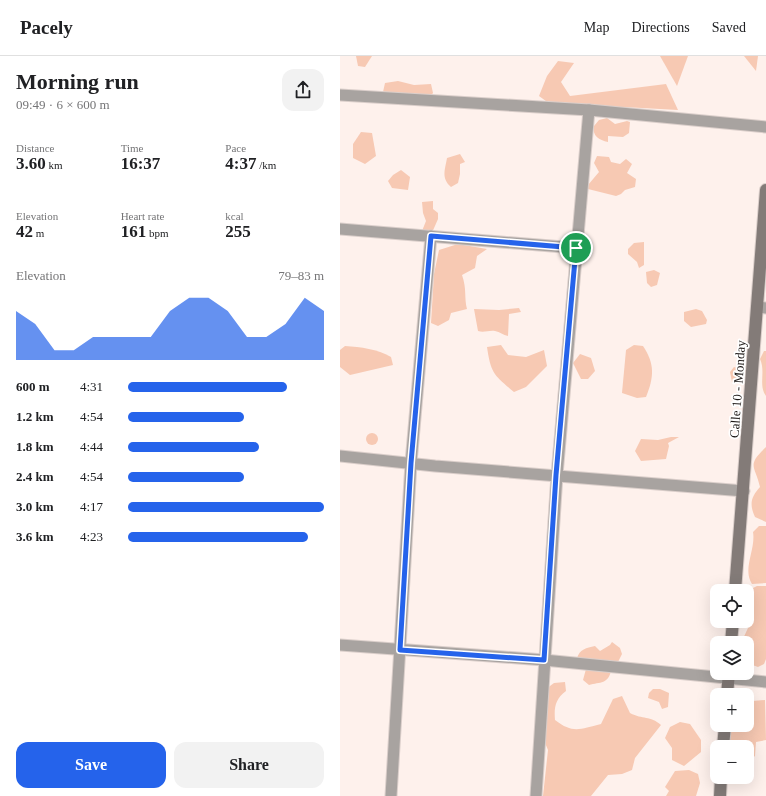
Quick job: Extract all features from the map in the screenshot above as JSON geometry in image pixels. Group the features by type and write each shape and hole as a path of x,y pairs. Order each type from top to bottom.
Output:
{"street":[{"path":"340,95 589,110 766,127"},
{"path":"536,796 556,475 589,110"},
{"name":"Calle 10 - Monday","path":"736,584 762,308 766,190"},
{"path":"340,228 576,248"},
{"path":"390,796 411,463 431,236"},
{"path":"340,456 744,491"},
{"path":"340,645 710,674"},
{"path":"754,680 766,682"},
{"path":"720,796 721,784"}],"shaded area":[{"path":"356,56 372,56 365,67 358,66"},
{"path":"660,56 688,56 677,86"},
{"path":"744,56 758,56 756,71"},
{"path":"558,61 574,63 561,82 570,96 666,84 678,110 624,107 589,110 550,104 539,96 547,76"},
{"path":"398,81 414,85 431,84 433,93 428,99 393,99 383,92 385,83"},
{"path":"607,118 615,124 627,121 630,122 629,133 623,137 608,136 608,142 599,139 595,135 594,126 599,120"},
{"path":"361,132 372,133 376,156 365,164 353,158 353,144"},
{"path":"460,154 465,162 460,164 458,183 451,187 445,177 447,158"},
{"path":"597,156 609,157 611,162 620,164 626,159 632,164 627,173 636,179 635,187 625,190 616,196 588,189 588,185 599,172 594,163"},
{"path":"401,170 410,177 408,190 392,188 388,181 393,175"},
{"path":"433,201 433,209 438,213 438,219 431,235 422,231 426,221 423,213 422,202"},
{"path":"644,242 644,265 639,268 637,262 628,254 628,249 634,243"},
{"path":"458,244 487,249 477,256 475,268 462,275 467,309 451,313 449,320 438,326 431,323 434,274 439,250"},
{"path":"654,270 660,273 657,285 651,287 647,283 646,272"},
{"path":"519,308 521,312 509,314 508,336 495,331 478,331 474,309 499,310"},
{"path":"696,309 702,311 707,320 706,324 691,327 684,321 684,312"},
{"path":"501,345 508,355 526,357 544,350 547,366 526,387 514,392 494,373 490,363 487,347"},
{"path":"634,345 643,346 650,359 652,377 646,397 637,398 622,393 626,350"},
{"path":"345,346 375,350 391,357 393,365 350,375 340,367 340,350"},
{"path":"764,351 766,351 766,396 762,383 762,364 760,359"},
{"path":"580,354 591,358 595,371 588,379 581,379 573,363"},
{"path":"734,367 740,369 742,381 735,384 732,382 730,372"},
{"path":"374,433 377,434 377,444 370,445 367,444 366,437 367,434"},
{"path":"679,437 668,443 669,446 666,459 641,461 635,451 641,439 658,440"},
{"path":"766,447 766,522 755,517 752,508 752,501 760,487 754,470 754,462"},
{"path":"759,526 766,526 766,583 752,584 749,578 748,572 753,545 753,532"},
{"path":"766,586 766,659 764,664 758,667 754,666 754,636 744,636 748,628 754,628 754,588"},
{"path":"612,642 620,648 622,654 618,662 577,658 584,649 595,646 600,651"},
{"path":"586,669 611,670 610,675 606,680 589,685 583,680"},
{"path":"565,682 566,691 557,701 555,708 555,720 567,727 577,729 601,724 613,699 622,696 630,713 653,720 661,725 635,758 632,770 622,774 608,775 591,796 543,796 548,750 543,738 546,689 554,683"},
{"path":"653,689 660,689 669,693 668,707 662,709 659,702 648,698 649,693"},
{"path":"765,700 766,740 756,742 754,757 754,740 729,740 729,732 754,732 754,701"},
{"path":"680,722 690,724 701,740 701,752 684,766 672,760 672,748 665,738 670,727"},
{"path":"689,770 698,774 700,783 696,796 666,796 669,791 665,787 675,771"}],"route":[{"path":"431,236 576,248 556,475 544,660 400,650 411,463 431,236"}]}
